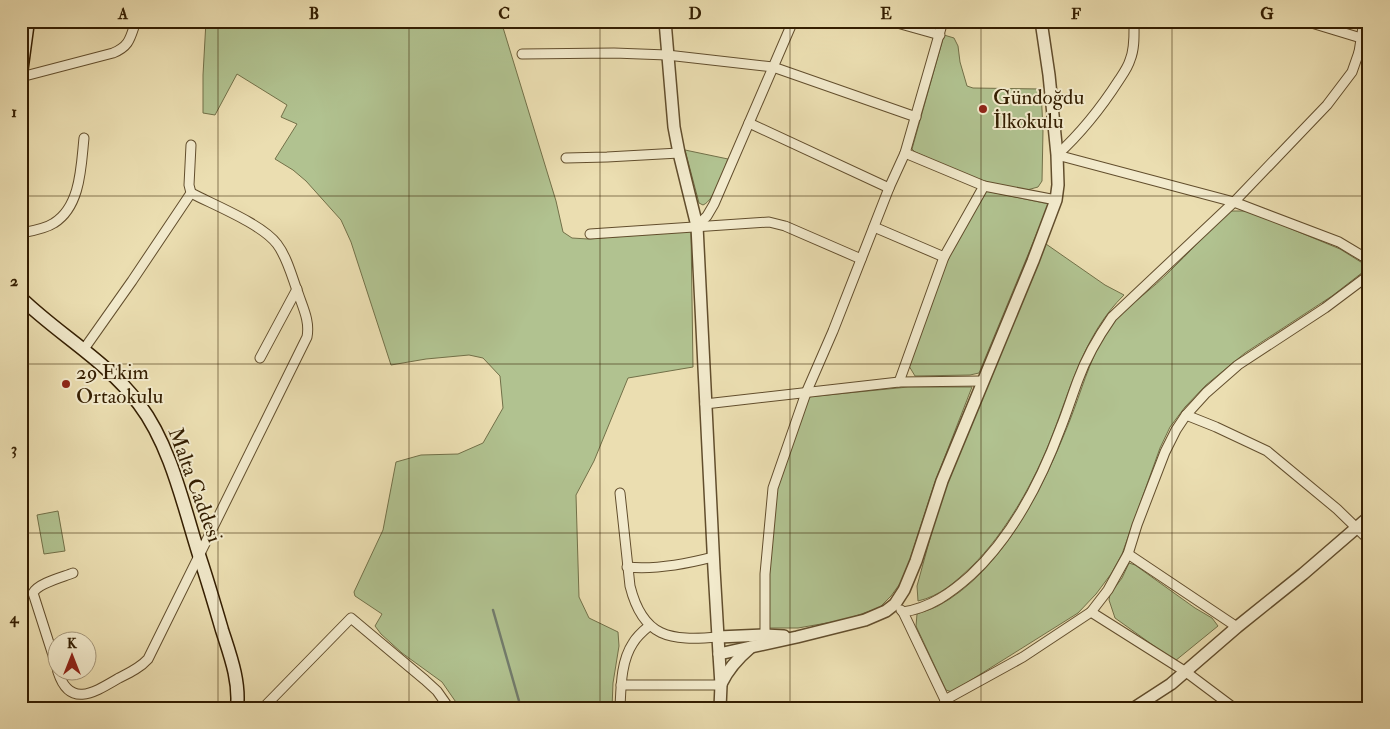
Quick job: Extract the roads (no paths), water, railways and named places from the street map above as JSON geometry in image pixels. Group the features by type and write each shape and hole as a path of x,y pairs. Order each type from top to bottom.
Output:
{"main road":[{"path":"21,72 28,21"},
{"name":"Malta Caddesi","path":"21,298 84,349 130,392 158,434 169,461 234,672 238,694 237,708"}],"street":[{"path":"21,77 113,53 128,43 136,21"},
{"path":"665,21 674,127 698,226 713,556 721,685 720,708"},
{"path":"698,226 708,216 714,204 793,21"},
{"path":"890,21 940,35"},
{"path":"765,635 765,574 773,488 806,394 889,188 905,153 943,21"},
{"path":"1041,21 1049,74 1057,155 1058,185 1056,200 1033,261 942,481 899,608 947,704 1024,657 1091,612 1108,590 1128,554 1165,452 1186,415 1206,393 1238,365 1325,308 1369,275"},
{"path":"1057,155 1093,117 1128,65 1133,46 1134,21"},
{"path":"1304,21 1360,38"},
{"path":"719,654 865,620 899,608 913,611 937,602 953,591 979,567 1024,507 1040,478 1062,427 1077,381 1098,337 1112,317 1234,202 1327,105 1352,72 1359,52 1364,21"},
{"path":"1359,52 1369,56"},
{"path":"522,54 614,53 667,55 773,67 916,117"},
{"path":"749,123 889,188"},
{"path":"21,233 56,222 70,206 77,190 84,138"},
{"path":"84,349 191,193 189,185 191,145"},
{"path":"566,158 679,153"},
{"path":"905,153 984,186 1056,200"},
{"path":"1057,155 1234,202 1339,242 1369,260"},
{"path":"899,382 944,257 984,186"},
{"path":"61,682 66,689 74,694 97,691 145,662 152,654 307,337 308,320 282,253 272,238 258,227 191,193"},
{"path":"590,234 760,222 777,223 861,259"},
{"path":"874,227 944,257"},
{"path":"260,358 297,289"},
{"path":"706,404 899,382 984,381"},
{"path":"1186,415 1267,451 1337,510 1369,540"},
{"path":"620,493 627,567 632,597 649,626 656,631 676,637 703,639 765,635 797,637"},
{"path":"1134,708 1186,672 1369,517"},
{"path":"1128,554 1237,627"},
{"path":"627,567 640,569 678,565 713,556"},
{"path":"48,640 33,593 34,590 73,573"},
{"path":"1091,612 1186,672 1234,708"},
{"path":"264,708 351,618 437,691 449,708"},
{"path":"620,708 625,659 633,641 649,626"},
{"path":"715,708 721,685 727,672 753,646"},
{"path":"621,685 721,685"}],"waterway":[{"path":"493,610 521,708"}],"place":[{"name":"Gündoğdu İlkokulu","path":"983,109"},
{"name":"29 Ekim Ortaokulu","path":"66,384"}]}
